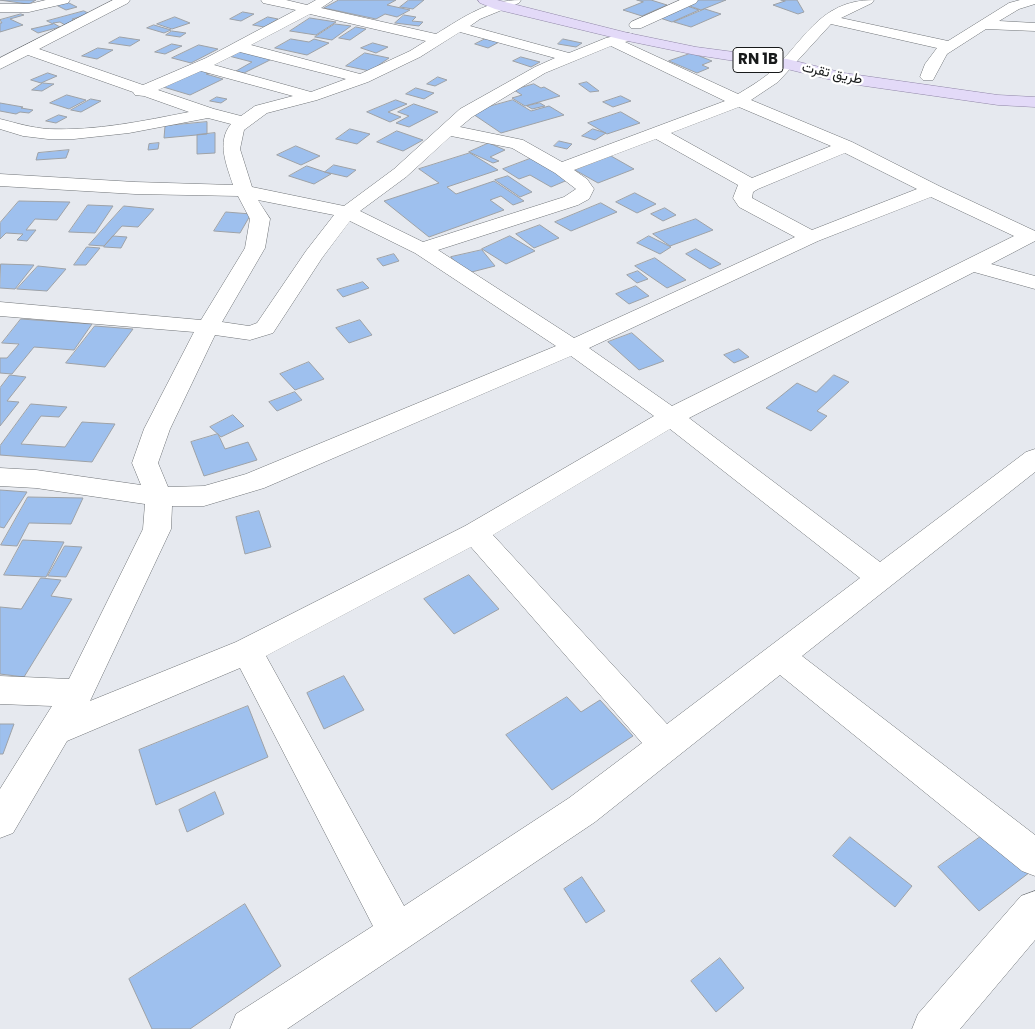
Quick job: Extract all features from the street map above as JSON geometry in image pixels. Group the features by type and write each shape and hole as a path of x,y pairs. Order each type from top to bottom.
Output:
{"main road":[{"name":"طريق تقرت","path":"527,0 625,34"},
{"name":"طريق تقرت","path":"500,2 696,51 791,60 928,77 1035,93"},
{"name":"طريق تقرت","path":"791,60 844,78 998,100 1035,102"}],"street":[{"path":"0,64 123,0"},
{"path":"268,0 438,39"},
{"path":"142,92 240,47 326,0"},
{"path":"0,309 208,327 250,333 265,328 314,255 347,212 400,173 466,113 504,89 540,70 625,34 691,0"},
{"path":"562,169 739,101 772,79 828,18 867,0"},
{"path":"998,0 1014,6"},
{"path":"928,77 933,64 942,51 1014,6 1035,0"},
{"path":"0,8 29,8 74,2 102,11"},
{"path":"0,821 78,693 157,529 159,497 145,463 157,429 208,327 255,248 260,219 244,191 231,149 236,128 262,109 311,97 362,79 416,54 500,2"},
{"path":"828,18 950,46"},
{"path":"984,25 1035,27"},
{"path":"459,27 570,58"},
{"path":"625,34 739,101 846,146 932,190 1033,229"},
{"path":"240,47 362,79"},
{"path":"27,50 208,114 244,122"},
{"path":"200,66 311,97"},
{"path":"0,124 41,133 77,134 208,114"},
{"path":"422,249 571,201 582,195 585,189 562,169 517,144 448,130"},
{"path":"658,133 751,185"},
{"path":"811,237 746,203 742,198 744,190 751,185 846,146"},
{"path":"0,199 8,180 135,188 244,191 347,212 422,249 572,347 671,417 880,578"},
{"path":"0,476 36,479 159,497 204,496 255,481 572,347 811,237 932,190"},
{"path":"56,730 247,652 475,533 671,417 972,265 1033,229"},
{"path":"972,265 1035,283"},
{"path":"251,1029 582,810 1035,459"},
{"path":"475,533 665,745"},
{"path":"247,652 397,932"},
{"path":"779,656 1035,858"},
{"path":"0,690 78,693"},
{"path":"934,1029 1035,910"}],"building":[{"path":"0,0 36,0 29,4"},
{"path":"339,0 396,0 387,5 410,10 397,17 385,14 376,19 324,8"},
{"path":"409,0 424,0 413,9 400,7"},
{"path":"637,0 651,0 667,5 642,16 623,10 643,2"},
{"path":"694,0 726,0 701,10 684,4"},
{"path":"781,0 797,0 804,12 798,14 773,5 785,1"},
{"path":"67,2 77,7 66,10 56,5"},
{"path":"684,5 699,10 672,22 657,17"},
{"path":"705,9 721,14 691,27 674,22"},
{"path":"84,11 90,14 72,19 76,22 65,25 60,22 53,23 60,27 38,33 31,29 53,24 47,21"},
{"path":"243,12 254,14 241,21 230,19"},
{"path":"21,14 24,15 10,19 23,25 0,32 0,23 2,23 0,20"},
{"path":"404,15 416,17 412,21 423,22 419,26 395,23"},
{"path":"175,17 190,23 172,29 157,24"},
{"path":"268,17 278,19 264,27 253,25"},
{"path":"310,18 336,22 316,35 290,31"},
{"path":"335,24 351,26 332,40 315,37"},
{"path":"154,25 171,30 164,33 147,28"},
{"path":"356,27 366,29 350,40 339,38"},
{"path":"172,31 186,33 180,37 166,35"},
{"path":"120,37 140,40 130,46 109,43"},
{"path":"487,38 501,41 488,48 475,44"},
{"path":"291,39 309,42 314,39 329,43 307,55 275,48"},
{"path":"563,39 582,43 576,47 558,44"},
{"path":"373,43 388,47 376,53 361,48"},
{"path":"172,44 182,46 165,54 155,52"},
{"path":"199,45 218,49 191,63 172,58"},
{"path":"98,48 113,50 97,59 82,56"},
{"path":"240,48 276,57 244,73 236,71 252,62 225,55"},
{"path":"365,53 389,58 370,71 346,66"},
{"path":"692,53 712,61 702,65 709,68 697,73 669,61"},
{"path":"521,57 540,62 531,67 513,61"},
{"path":"202,67 214,71 206,74 223,79 190,95 160,86"},
{"path":"48,73 57,76 41,83 31,80"},
{"path":"438,77 447,80 435,86 427,84"},
{"path":"587,82 599,91 590,92 579,84"},
{"path":"43,83 54,84 42,91 32,90"},
{"path":"534,84 560,96 525,106 512,98 522,95 514,90"},
{"path":"416,88 434,93 424,99 406,94"},
{"path":"67,95 86,100 69,109 50,103"},
{"path":"621,96 631,101 613,107 603,102"},
{"path":"217,97 227,99 221,103 210,101"},
{"path":"91,99 101,101 81,112 71,110"},
{"path":"396,100 407,104 388,112 401,117 390,122 367,112"},
{"path":"513,100 531,111 549,106 564,115 501,133 470,112"},
{"path":"0,103 33,110 29,113 20,112 16,114 0,111"},
{"path":"540,103 545,106 532,109 527,106"},
{"path":"414,104 438,112 409,127 396,123 409,116 398,112"},
{"path":"621,112 640,123 607,134 588,123"},
{"path":"59,115 67,117 56,123 46,121"},
{"path":"207,122 207,134 164,138 165,126"},
{"path":"350,129 370,134 357,144 336,139"},
{"path":"593,129 606,133 595,140 582,136"},
{"path":"397,131 423,140 403,151 377,142"},
{"path":"215,133 215,153 197,154 197,135"},
{"path":"559,141 572,144 567,149 554,146"},
{"path":"159,143 158,149 148,150 149,144"},
{"path":"489,143 505,150 490,157 499,161 493,163 469,152"},
{"path":"296,146 320,156 301,165 277,155"},
{"path":"69,150 66,158 36,160 38,153"},
{"path":"470,153 498,170 447,187 456,194 494,181 524,201 513,205 501,196 490,200 504,210 429,237 384,201 439,183 419,169"},
{"path":"611,156 634,169 598,183 575,170"},
{"path":"532,158 570,179 551,187 530,175 519,179 503,169"},
{"path":"334,165 356,170 347,177 325,172"},
{"path":"307,166 331,174 314,184 289,176"},
{"path":"508,176 532,192 520,197 495,180"},
{"path":"635,193 656,204 637,213 616,202"},
{"path":"19,201 70,202 57,220 35,219 26,230 36,230 27,241 17,240 23,234 6,233 0,239 0,223"},
{"path":"601,203 617,212 571,231 555,222"},
{"path":"88,205 113,206 95,233 69,232"},
{"path":"124,206 154,209 138,227 122,226 104,246 89,245"},
{"path":"665,208 676,215 663,221 651,214"},
{"path":"226,212 251,214 240,233 214,231"},
{"path":"696,219 713,230 670,246 653,234"},
{"path":"540,225 559,238 534,248 516,234"},
{"path":"113,236 127,237 121,248 104,247"},
{"path":"510,236 535,251 506,264 482,249"},
{"path":"649,236 671,247 660,254 637,243"},
{"path":"87,247 100,248 86,265 74,265"},
{"path":"696,249 721,264 710,269 686,254"},
{"path":"482,250 495,266 464,274 451,257"},
{"path":"394,254 399,261 383,266 377,259"},
{"path":"655,258 686,280 667,288 635,266"},
{"path":"1,264 34,265 15,289 0,288"},
{"path":"38,266 66,269 47,291 17,289"},
{"path":"638,271 648,279 637,283 627,275"},
{"path":"363,282 369,288 343,297 337,290"},
{"path":"636,286 649,296 629,304 616,294"},
{"path":"21,319 92,324 74,350 34,347 12,374 0,373 0,358 7,358 19,344 2,343"},
{"path":"360,320 372,335 349,343 336,328"},
{"path":"95,326 133,329 105,367 66,363"},
{"path":"632,333 664,361 639,370 608,342"},
{"path":"739,349 749,357 734,363 724,355"},
{"path":"309,362 324,379 295,390 280,374"},
{"path":"10,375 26,377 7,401 19,402 0,426 0,388"},
{"path":"834,375 849,382 817,411 827,416 811,431 766,408 797,383 816,392"},
{"path":"295,392 302,400 277,411 269,402"},
{"path":"31,404 67,407 59,417 41,416 21,444 65,447 82,422 115,424 92,462 0,455 0,446"},
{"path":"233,415 244,426 221,437 210,427"},
{"path":"218,434 225,449 248,442 257,460 204,476 191,442"},
{"path":"0,490 27,492 4,528 0,527"},
{"path":"28,497 83,498 71,524 29,523 17,546 1,545"},
{"path":"259,511 271,547 245,554 236,517"},
{"path":"23,540 64,542 46,577 4,575"},
{"path":"65,546 82,547 66,577 48,576"},
{"path":"469,575 499,609 454,634 424,599"},
{"path":"41,578 61,580 51,596 72,599 24,677 0,674 0,607 21,609"},
{"path":"344,676 364,710 324,729 307,693"},
{"path":"567,697 581,712 600,700 633,736 552,790 506,735"},
{"path":"248,706 268,757 156,805 139,750"},
{"path":"0,724 14,724 3,754 0,754"},
{"path":"215,792 224,814 187,832 179,810"},
{"path":"993,828 1034,869 979,911 938,867"},
{"path":"850,837 912,886 895,907 833,856"},
{"path":"582,877 605,911 586,923 564,889"},
{"path":"245,904 281,966 190,1029 152,1029 129,979"},
{"path":"720,958 744,988 716,1012 691,981"}]}
